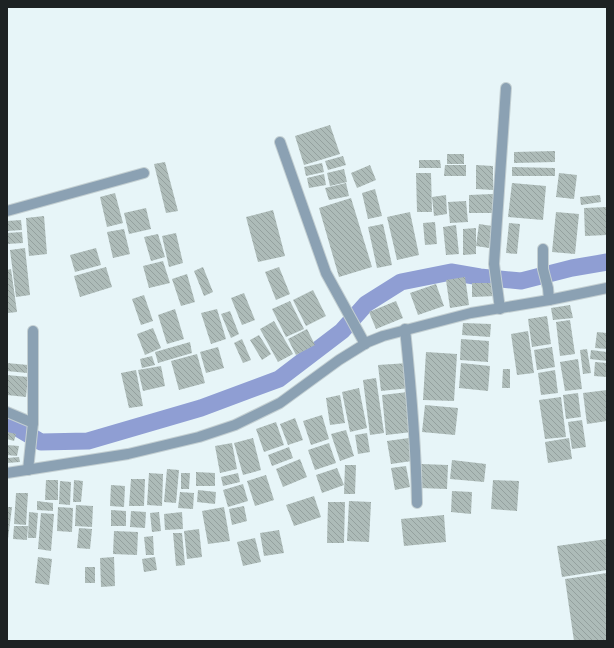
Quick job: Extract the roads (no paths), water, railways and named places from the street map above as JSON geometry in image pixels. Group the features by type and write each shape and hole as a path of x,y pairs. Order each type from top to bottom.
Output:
{"street":[{"path":"500,309 498,283 495,270 506,88"},
{"path":"280,142 326,273 365,344"},
{"path":"7,210 144,173"},
{"path":"543,249 543,269 548,288 549,300"},
{"path":"7,473 128,454 199,437 235,425 280,403 339,360 365,344 383,336 405,329 471,314 607,288"},
{"path":"405,329 416,460 417,503"},
{"path":"28,470 32,426 33,331"},
{"path":"7,412 32,426"}],"waterway":[{"path":"7,422 41,442 88,441 201,408 279,379 342,331 366,304 401,282 451,272 480,277 521,281 572,268 607,262"}]}
